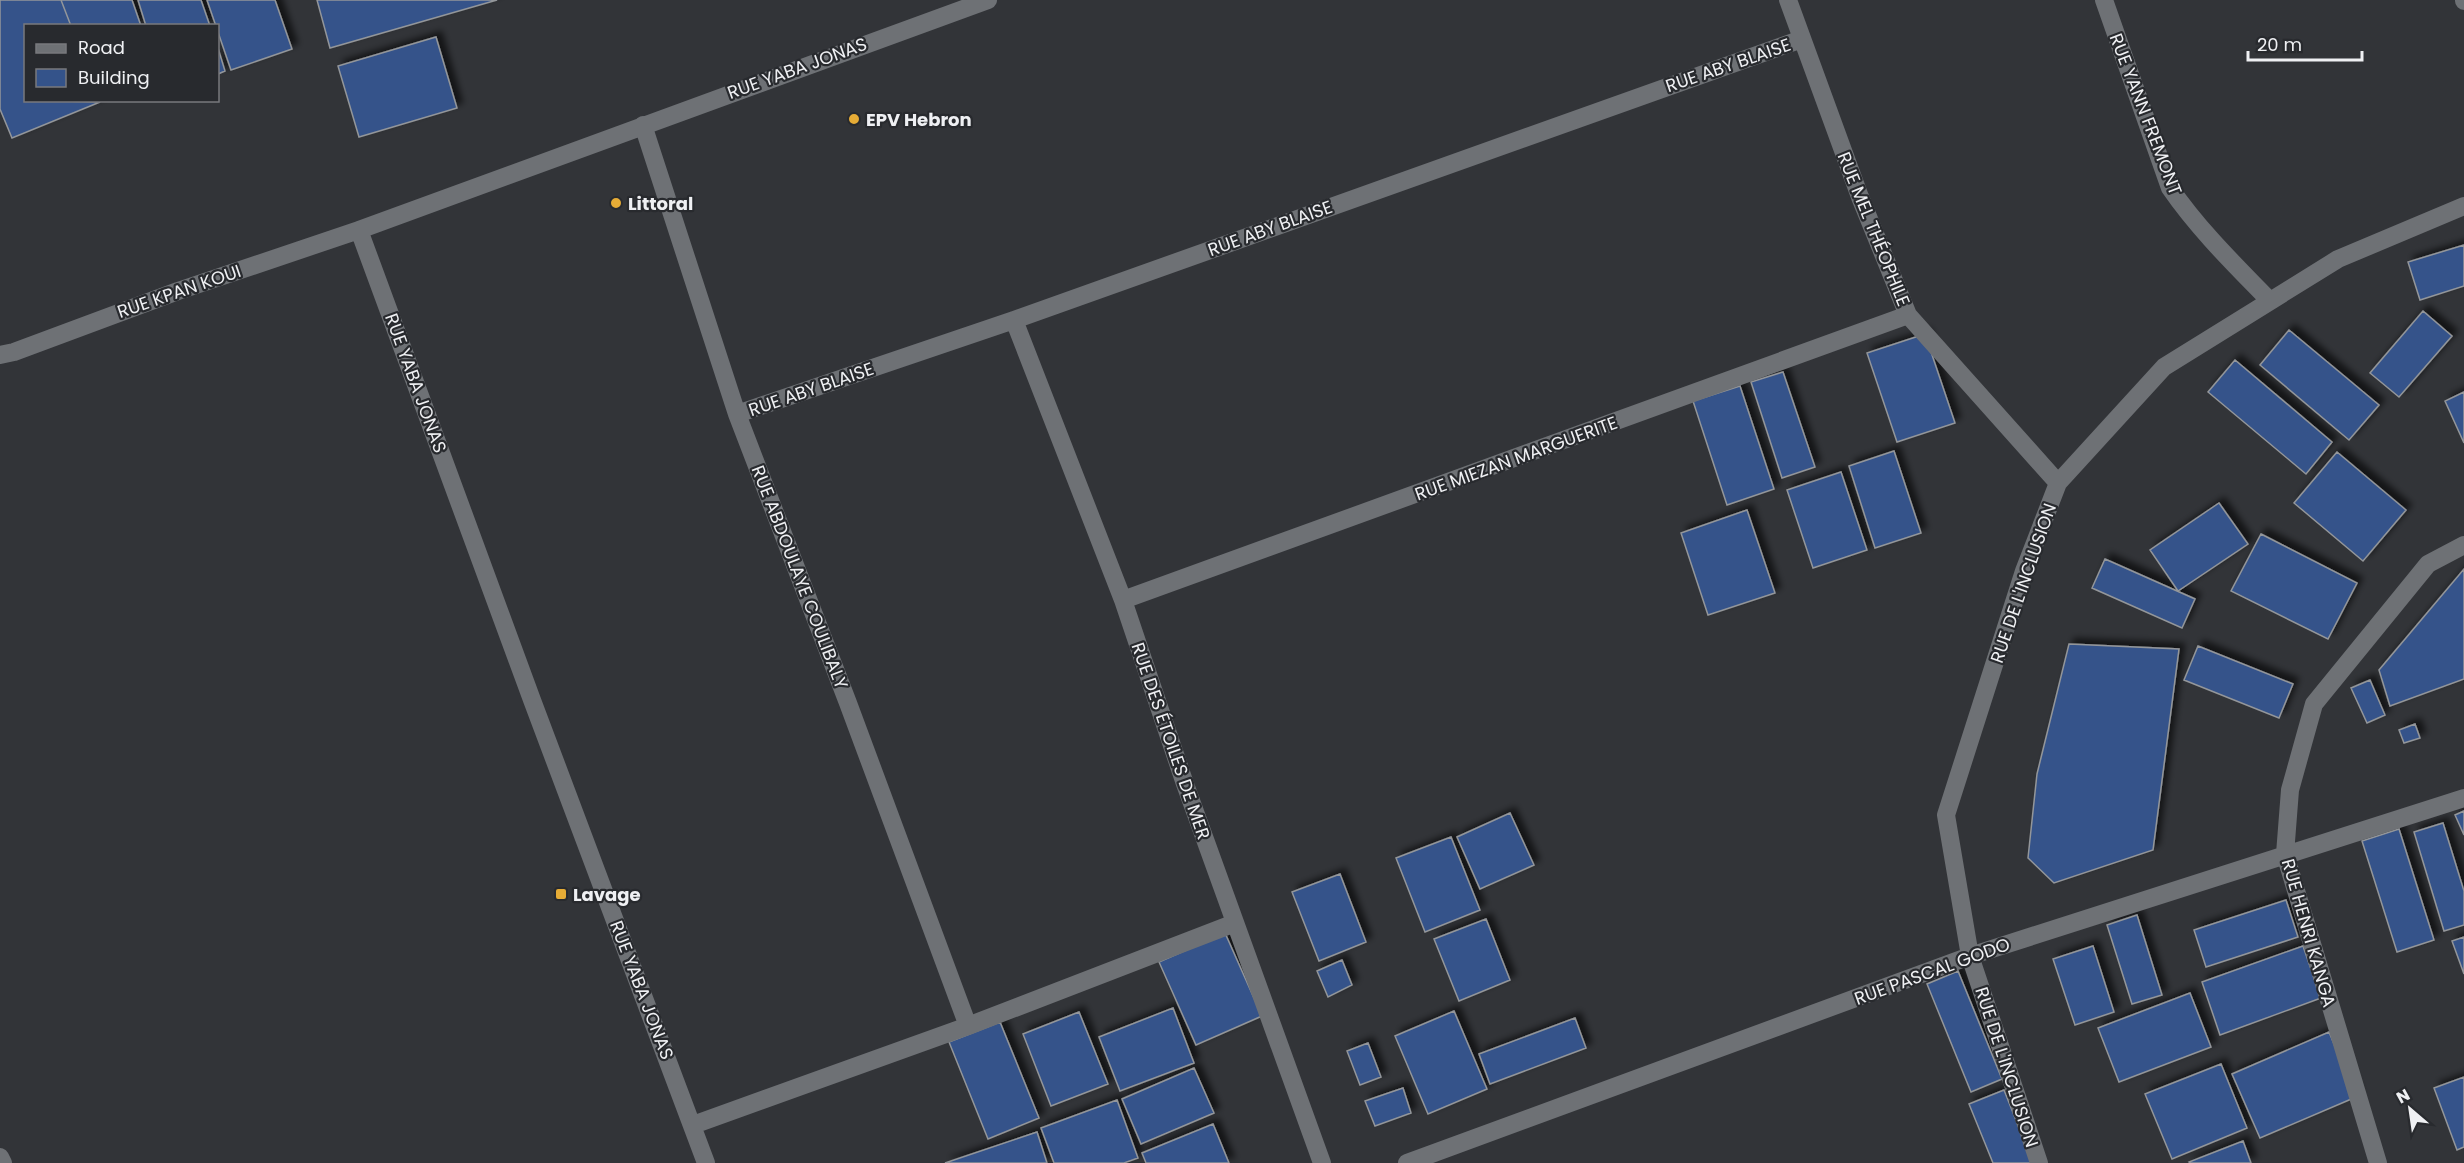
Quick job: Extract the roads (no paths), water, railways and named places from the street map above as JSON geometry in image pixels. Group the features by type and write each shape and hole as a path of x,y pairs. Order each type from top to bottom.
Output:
{"street":[{"name":"RUE YABA JONAS","path":"706,1163 359,230 961,4 988,0"},
{"name":"RUE MEL THÉOPHILE","path":"1788,0 1860,197 1908,315 2058,483"},
{"name":"RUE YANN FREMONT","path":"2104,0 2170,188 2212,242 2270,302"},
{"name":"RUE ABY BLAISE","path":"737,414 1014,320 1802,39"},
{"name":"RUE ABDOULAYE COULIBALY","path":"643,125 737,414 968,1026"},
{"name":"RUE DE L'INCLUSION","path":"2038,1163 1970,956 1946,815 2024,571 2058,483 2164,367 2338,259 2464,206"},
{"name":"RUE KPAN KOUI","path":"0,355 14,352 178,291 359,230"},
{"name":"RUE MIEZAN MARGUERITE","path":"1123,600 1908,315"},
{"name":"RUE DES ÉTOILES DE MER","path":"1014,320 1123,600 1235,923 1322,1163"},
{"name":"RUE HENRI KANGA","path":"2378,1163 2285,854 2290,790 2314,704 2428,564 2464,545"},
{"name":"RUE PASCAL GODO","path":"1407,1163 1970,956 2464,798"},
{"path":"693,1125 968,1026 1235,923"},
{"path":"0,1157 3,1163"}],"place":[{"name":"EPV Hebron","path":"854,119"},
{"name":"Littoral","path":"616,203"},
{"name":"Lavage","path":"561,894"}]}
